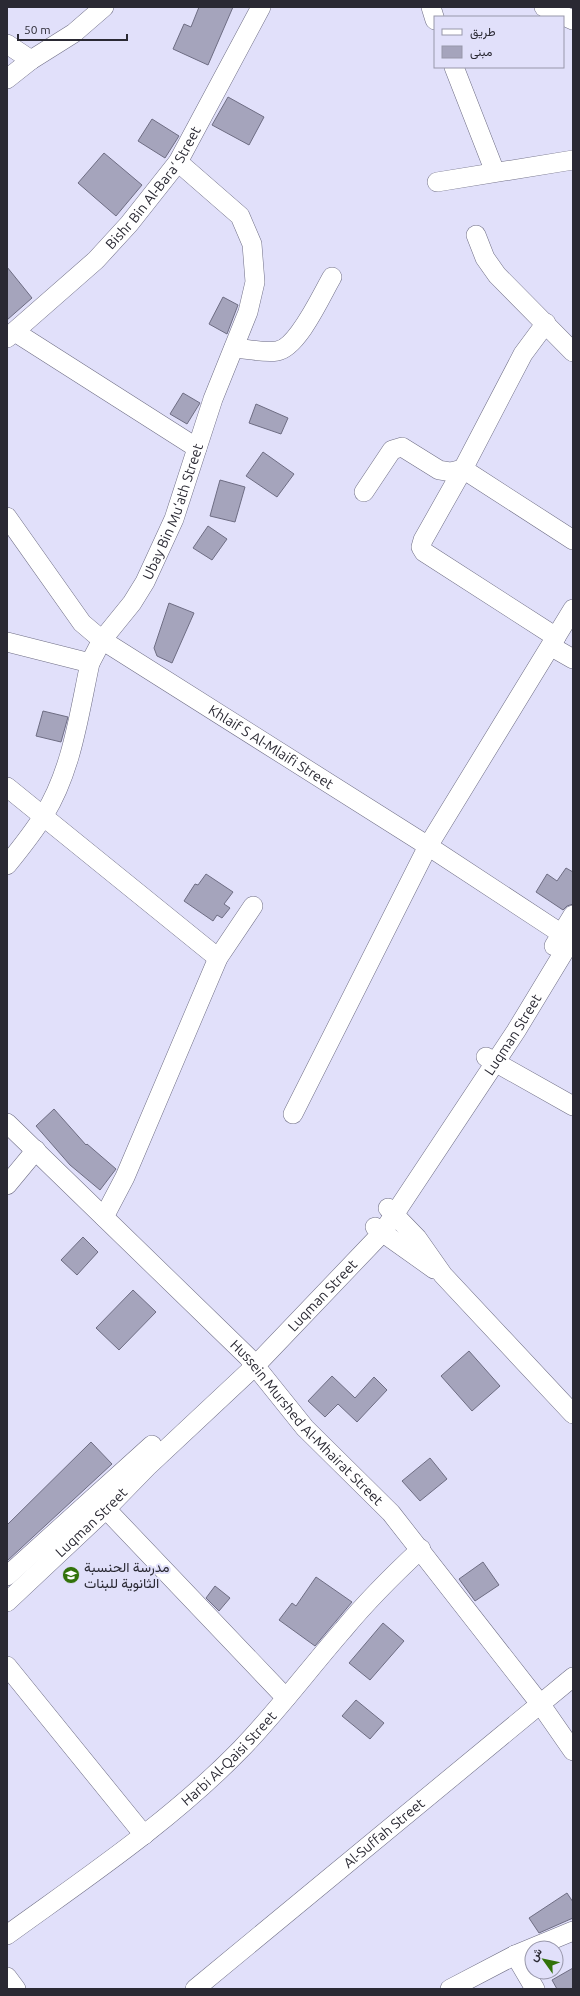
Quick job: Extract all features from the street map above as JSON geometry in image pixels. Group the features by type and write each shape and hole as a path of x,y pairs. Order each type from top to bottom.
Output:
{"street":[{"path":"7,79 31,60 74,33 104,7"},
{"name":"Bishr Bin Al-Bara‘ Street","path":"11,335 96,260 129,224 178,162 261,7"},
{"path":"431,7 434,17"},
{"path":"544,7 573,20"},
{"path":"7,44 31,60"},
{"path":"454,68 495,172"},
{"path":"437,182 573,160"},
{"name":"Ubay Bin Mu‘ath Street","path":"7,865 44,815 59,784 72,746 90,663 102,640 132,603 158,556 174,519 213,399 248,312 255,282 252,244 240,216 178,162"},
{"path":"476,235 485,258 497,275 573,352"},
{"path":"234,348 279,351 288,346 299,334 332,277"},
{"path":"546,323 524,354 463,469 423,540 422,549 554,642 573,659"},
{"path":"11,335 197,448"},
{"path":"364,492 392,450 402,447 439,470 452,472 463,469 573,540"},
{"name":"Khlaif S Al-Mlaifi Street","path":"7,517 82,624 102,640 569,937"},
{"path":"293,1114 428,846 573,609"},
{"path":"7,642 90,663"},
{"path":"7,787 44,815 218,958"},
{"path":"104,1217 126,1177 218,958 253,906"},
{"name":"Luqman Street","path":"7,1602 106,1509 252,1362 378,1230 491,1059 569,937 573,915"},
{"path":"491,1059 573,1106"},
{"name":"Hussein Murshed Al-Mhairat Street","path":"7,1123 252,1362 305,1428 391,1514 421,1549 541,1705 573,1751"},
{"path":"7,1185 36,1150"},
{"path":"391,1211 417,1238 443,1275 573,1414"},
{"path":"378,1230 443,1275"},
{"name":"Luqman Street","path":"7,1576 252,1362"},
{"path":"106,1509 286,1698"},
{"name":"Harbi Al-Qaisi Street","path":"7,1935 144,1835 192,1795 241,1749 389,1579 421,1549"},
{"path":"7,1666 144,1835"},
{"name":"Al-Suffah Street","path":"195,1989 541,1705 573,1677"},
{"path":"450,1989 515,1955 573,1931"},
{"path":"515,1955 535,1989"},
{"path":"7,1977 16,1989"}],"building":[{"path":"199,7 233,7 208,65 173,49 184,24 191,27"},
{"path":"228,97 264,117 249,145 212,125"},
{"path":"152,119 179,136 165,158 138,141"},
{"path":"104,153 142,185 116,216 78,183"},
{"path":"7,267 32,298 7,320"},
{"path":"223,297 238,305 227,334 209,324"},
{"path":"183,393 200,403 187,424 170,414"},
{"path":"256,404 288,418 281,434 249,423"},
{"path":"263,452 294,474 277,497 246,476"},
{"path":"220,480 245,487 235,522 210,516"},
{"path":"208,526 227,539 212,560 193,548"},
{"path":"169,603 194,613 172,663 157,656 154,648"},
{"path":"43,711 68,717 61,742 36,736"},
{"path":"566,868 573,872 573,904 567,906 563,910 536,892 547,874 557,881"},
{"path":"206,874 233,892 224,904 230,908 222,918 217,915 213,921 184,901 195,884 198,885"},
{"path":"54,1109 86,1145 87,1144 116,1169 100,1190 70,1165 36,1126"},
{"path":"83,1237 98,1252 77,1275 61,1260"},
{"path":"133,1290 156,1312 119,1350 96,1328"},
{"path":"469,1351 500,1386 472,1411 441,1376"},
{"path":"332,1376 355,1398 374,1377 387,1390 357,1422 338,1404 325,1417 308,1401"},
{"path":"91,1442 112,1464 7,1561 7,1525"},
{"path":"430,1458 447,1479 420,1501 402,1481"},
{"path":"483,1562 499,1585 475,1601 459,1579"},
{"path":"316,1577 352,1602 315,1646 279,1620 292,1603 296,1606"},
{"path":"215,1586 230,1598 219,1611 206,1598"},
{"path":"383,1623 404,1641 370,1680 349,1663"},
{"path":"356,1700 384,1723 370,1739 342,1716"},
{"path":"567,1893 573,1902 573,1918 539,1933 529,1918"},
{"path":"573,1968 573,1989 557,1989 552,1980 564,1980 564,1973"}],"place":[{"name":"مدرسة الحنسبة الثانوية للبنات","path":"71,1575"}]}
